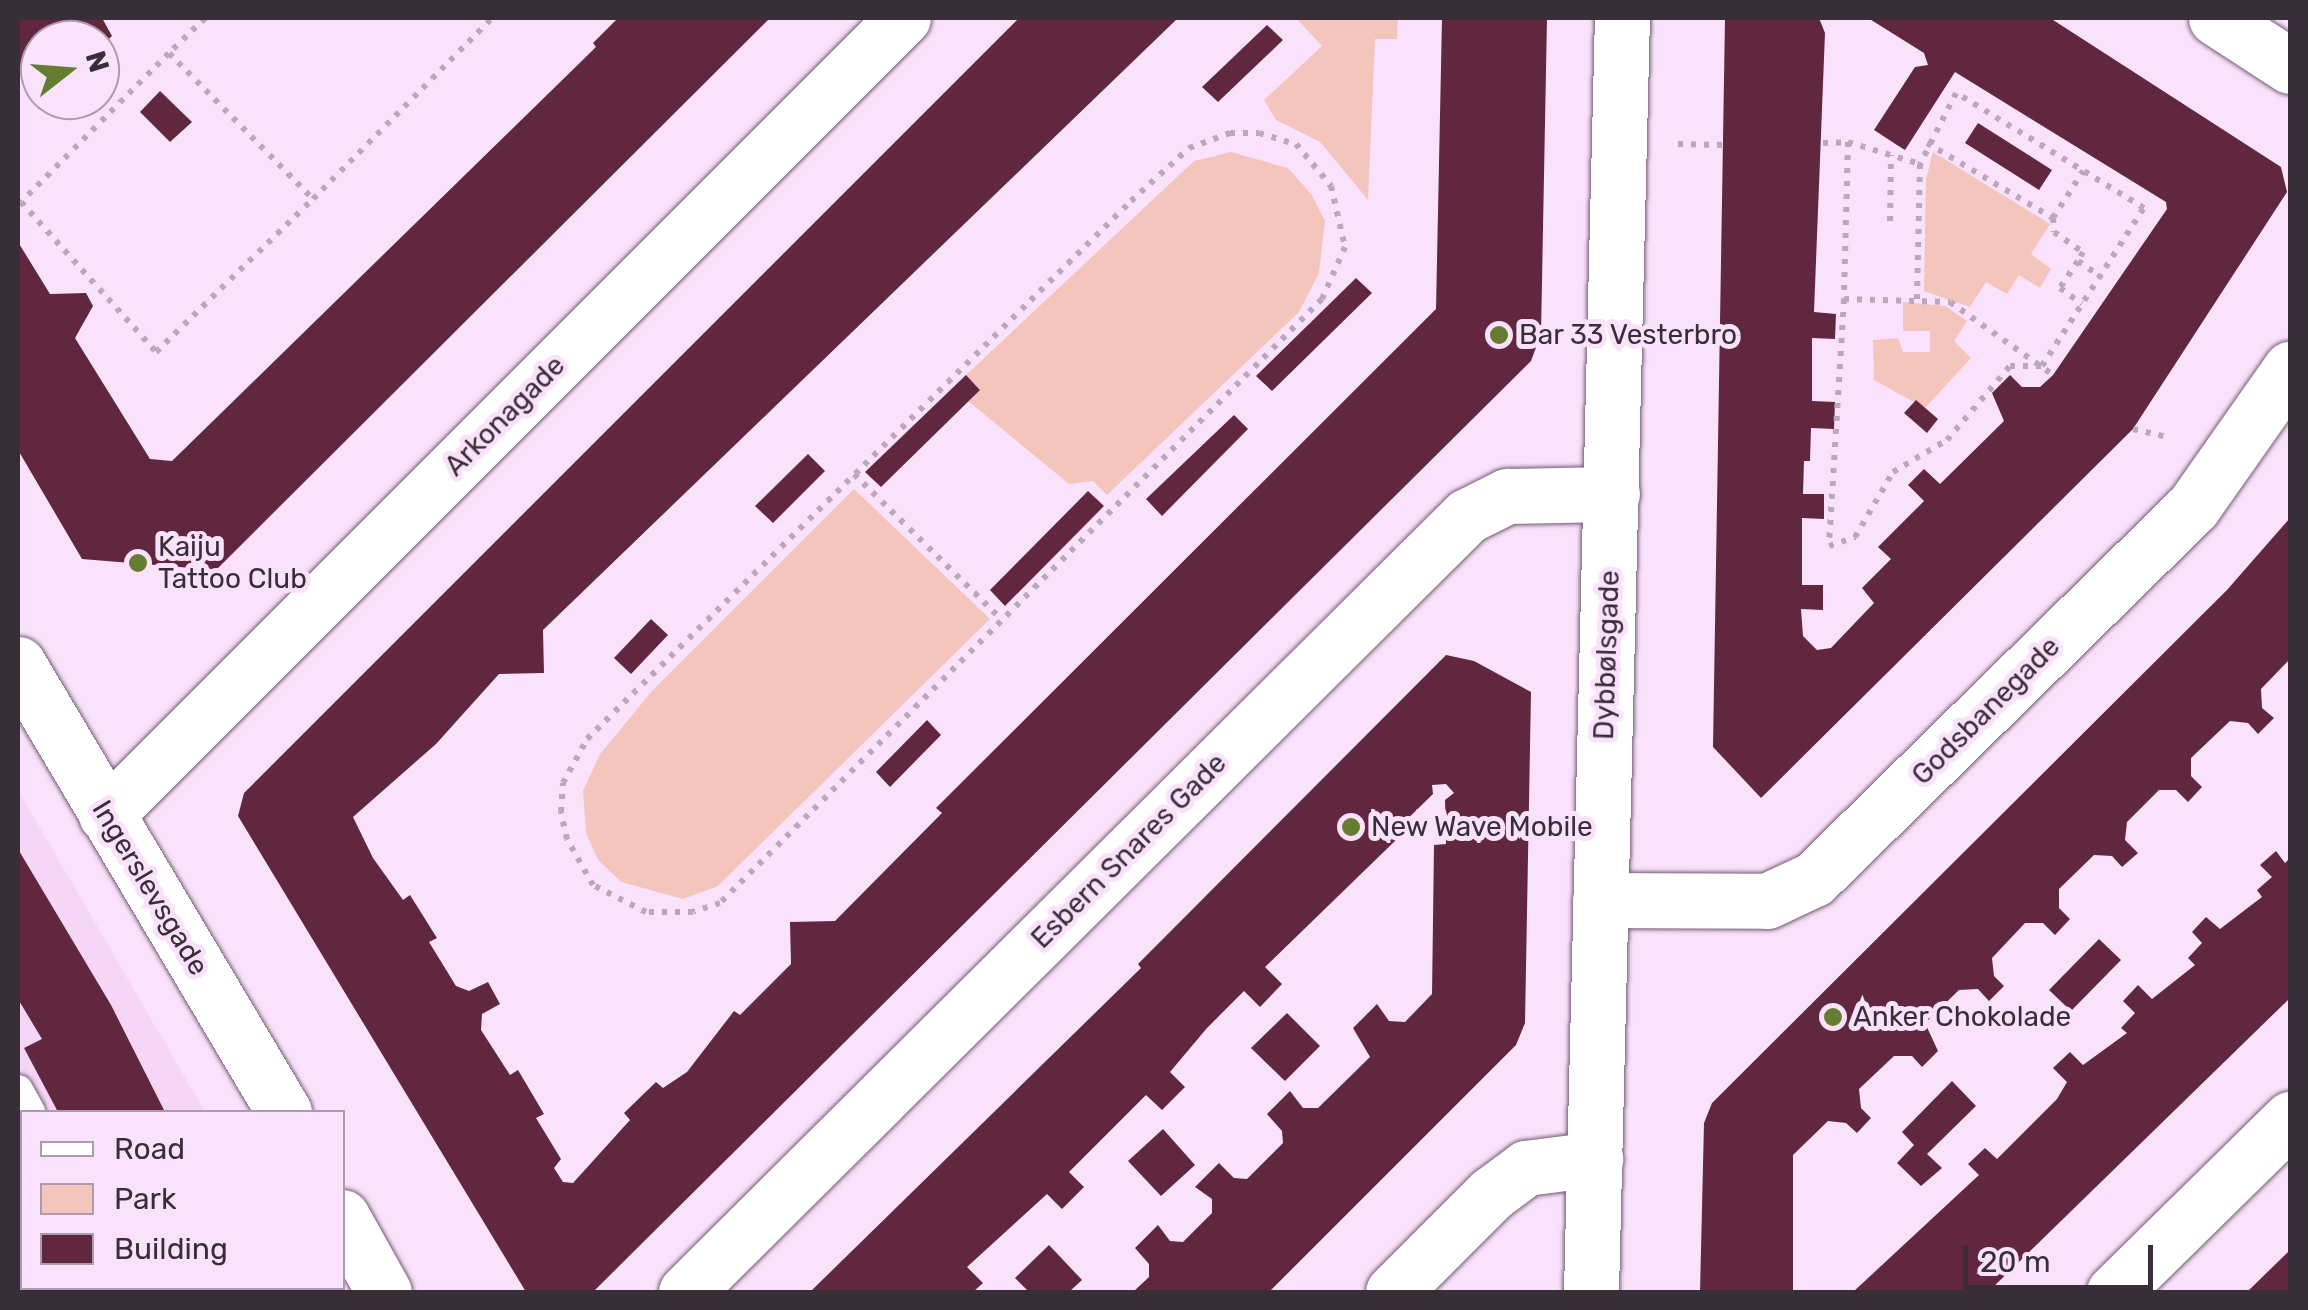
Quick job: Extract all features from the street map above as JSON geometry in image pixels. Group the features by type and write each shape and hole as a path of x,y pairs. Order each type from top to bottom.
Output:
{"street":[{"name":"Arkonagade","path":"106,814 903,18"},
{"name":"Dybbølsgade","path":"1591,1292 1622,18"},
{"path":"2216,18 2290,66"},
{"name":"Godsbanegade","path":"1600,900 1767,901 1814,879 2193,507 2290,369"},
{"name":"Esbern Snares Gade","path":"686,1292 1467,516 1507,496 1612,494"},
{"name":"Ingerslevsgade","path":"18,664 283,1110"},
{"path":"2114,1292 2290,1119"},
{"path":"1393,1292 1491,1194 1526,1168 1595,1160"},
{"path":"345,1222 384,1292"}],"path":[{"path":"205,18 22,202 156,352 492,18"},
{"path":"168,54 313,198"},
{"path":"1917,299 1920,164 1956,93 2144,208 2042,366"},
{"path":"1230,133 1259,133 1296,144 1313,158 1342,216 1345,246 1322,300 720,902 692,912 646,912 593,885 566,838 561,812 574,760 610,715 854,474 1189,148 1230,133"},
{"path":"1848,142 1844,298 1829,546 1855,536 1893,472 1947,440 2010,366 2042,366"},
{"path":"1822,143 1848,142 1920,164"},
{"path":"1928,143 2053,218"},
{"path":"1890,222 1891,154"},
{"path":"2082,305 2060,288 2083,252 2054,232 2053,218 2083,171"},
{"path":"2078,262 2101,277"},
{"path":"1844,298 1950,302 2053,375"},
{"path":"854,474 1001,619"}],"shaded area":[{"path":"18,790 204,1110 20,1110 20,1290 309,1292 18,1292"}],"green space":[{"path":"1296,18 1398,18 1397,39 1375,39 1368,200 1320,142 1276,120 1264,100 1322,46"},
{"path":"1231,152 1288,168 1312,195 1325,221 1319,273 1299,312 1107,495 1093,481 1069,484 968,401 980,389 966,375 1194,161"},
{"path":"1933,152 2050,224 2031,254 2051,269 2040,288 2019,275 2007,294 1986,282 1970,307 1924,291 1926,179"},
{"path":"1903,302 1945,306 1967,321 1954,341 1971,358 1925,408 1874,380 1873,340 1898,338 1903,352 1930,352 1930,331 1903,331"},
{"path":"854,489 990,619 718,886 683,899 621,882 598,860 586,833 583,791 600,754 652,691"}],"building":[{"path":"18,18 102,18 20,20 18,68"},
{"path":"618,18 770,18 216,570 82,559 18,450 18,242 50,294 86,293 93,306 75,338 150,459 172,461 596,47 593,43"},
{"path":"1019,18 1178,18 543,630 544,673 499,674 436,744 353,817 373,858 403,900 410,895 437,938 429,942 456,986 469,991 488,982 500,1004 482,1014 481,1030 510,1075 518,1070 544,1114 536,1118 561,1159 554,1168 563,1182 573,1183 630,1120 624,1113 656,1082 663,1088 687,1072 734,1011 740,1015 791,964 790,922 835,921 942,813 936,808 1436,309 1442,18 1547,18 1541,334 1531,361 593,1292 526,1292 238,816 244,793"},
{"path":"1725,18 1819,18 1825,33 1814,312 1836,314 1835,339 1812,338 1812,401 1835,402 1834,429 1811,428 1803,494 1824,494 1824,519 1802,518 1802,585 1823,585 1823,610 1801,609 1803,636 1817,650 1831,648 1874,603 1862,588 1891,559 1878,547 1924,501 1908,485 1924,469 1940,484 2004,421 1992,393 2010,375 2022,387 2040,387 2053,375 2167,209 2166,202 1955,72 1905,150 1897,145 1874,130 1915,67 1928,65 1924,53 1868,18 2050,18 2281,167 2287,192 2133,429 1761,798 1713,747"},
{"path":"1267,25 1283,40 1218,102 1202,87"},
{"path":"160,91 192,122 170,142 140,112"},
{"path":"1978,123 2052,170 2039,190 1965,143"},
{"path":"1356,278 1372,293 1272,391 1256,376"},
{"path":"966,375 980,390 881,487 865,472"},
{"path":"1916,400 1938,419 1927,433 1904,413"},
{"path":"1234,415 1248,429 1162,516 1146,499"},
{"path":"808,454 825,471 773,523 755,506"},
{"path":"1088,491 1104,506 1005,606 990,590"},
{"path":"2290,518 2290,659 2261,689 2262,708 2274,718 2258,734 2248,723 2230,721 2191,758 2191,776 2202,787 2188,802 2176,790 2159,790 2127,822 2125,840 2138,853 2122,867 2112,856 2094,855 2059,889 2059,908 2070,919 2055,935 2043,923 2025,923 1992,958 1994,976 2004,986 1989,1001 1978,989 1959,990 1925,1023 1938,1051 1922,1067 1912,1056 1894,1056 1859,1089 1861,1108 1871,1118 1857,1133 1846,1123 1828,1121 1793,1155 1793,1292 1700,1292 1704,1123 1712,1103 2227,590"},
{"path":"651,619 668,635 631,674 614,658"},
{"path":"1446,655 1474,661 1531,692 1525,1023 1516,1045 1269,1292 1133,1292 1149,1277 1149,1264 1135,1248 1158,1225 1170,1241 1183,1242 1212,1213 1212,1199 1195,1187 1219,1163 1234,1178 1247,1179 1283,1143 1282,1131 1267,1114 1290,1091 1303,1108 1318,1108 1370,1057 1353,1028 1377,1004 1389,1021 1405,1022 1432,994 1434,845 1446,844 1445,800 1454,793 1446,784 1432,785 1433,794 1392,834 1397,839 1265,967 1282,984 1260,1007 1244,991 1207,1028 1170,1072 1185,1087 1162,1110 1146,1095 1069,1172 1084,1187 1062,1209 1047,1194 967,1267 983,1283 973,1292 810,1292 1141,968 1138,964"},
{"path":"927,720 941,735 890,787 876,772"},
{"path":"18,849 111,1005 164,1110 57,1110 24,1048 42,1039 18,999"},
{"path":"2276,851 2285,863 2290,858 2290,998 1988,1292 1853,1292 1979,1175 1968,1164 1985,1148 1997,1159 2057,1099 2067,1082 2053,1068 2070,1052 2083,1065 2127,1033 2121,1028 2135,1013 2123,1001 2138,985 2152,999 2195,965 2188,958 2202,943 2192,932 2206,917 2220,929 2262,897 2257,890 2272,877 2260,865"},
{"path":"2099,939 2121,960 2071,1011 2049,990"},
{"path":"1287,1013 1320,1046 1285,1081 1251,1048"},
{"path":"1952,1081 1976,1106 1927,1154 1942,1168 1921,1186 1897,1163 1914,1145 1902,1132"},
{"path":"1163,1129 1195,1165 1161,1196 1128,1161"},
{"path":"1049,1245 1082,1280 1069,1292 1029,1292 1015,1278"},
{"path":"2290,1250 2290,1292 2247,1292"},
{"path":"152,1290 260,1292 154,1292"}],"place":[{"name":"Bar 33 Vesterbro","path":"1499,335"},
{"name":"Kaiju Tattoo Club","path":"138,563"},
{"name":"New Wave Mobile","path":"1351,827"},
{"name":"Anker Chokolade","path":"1833,1017"}]}
